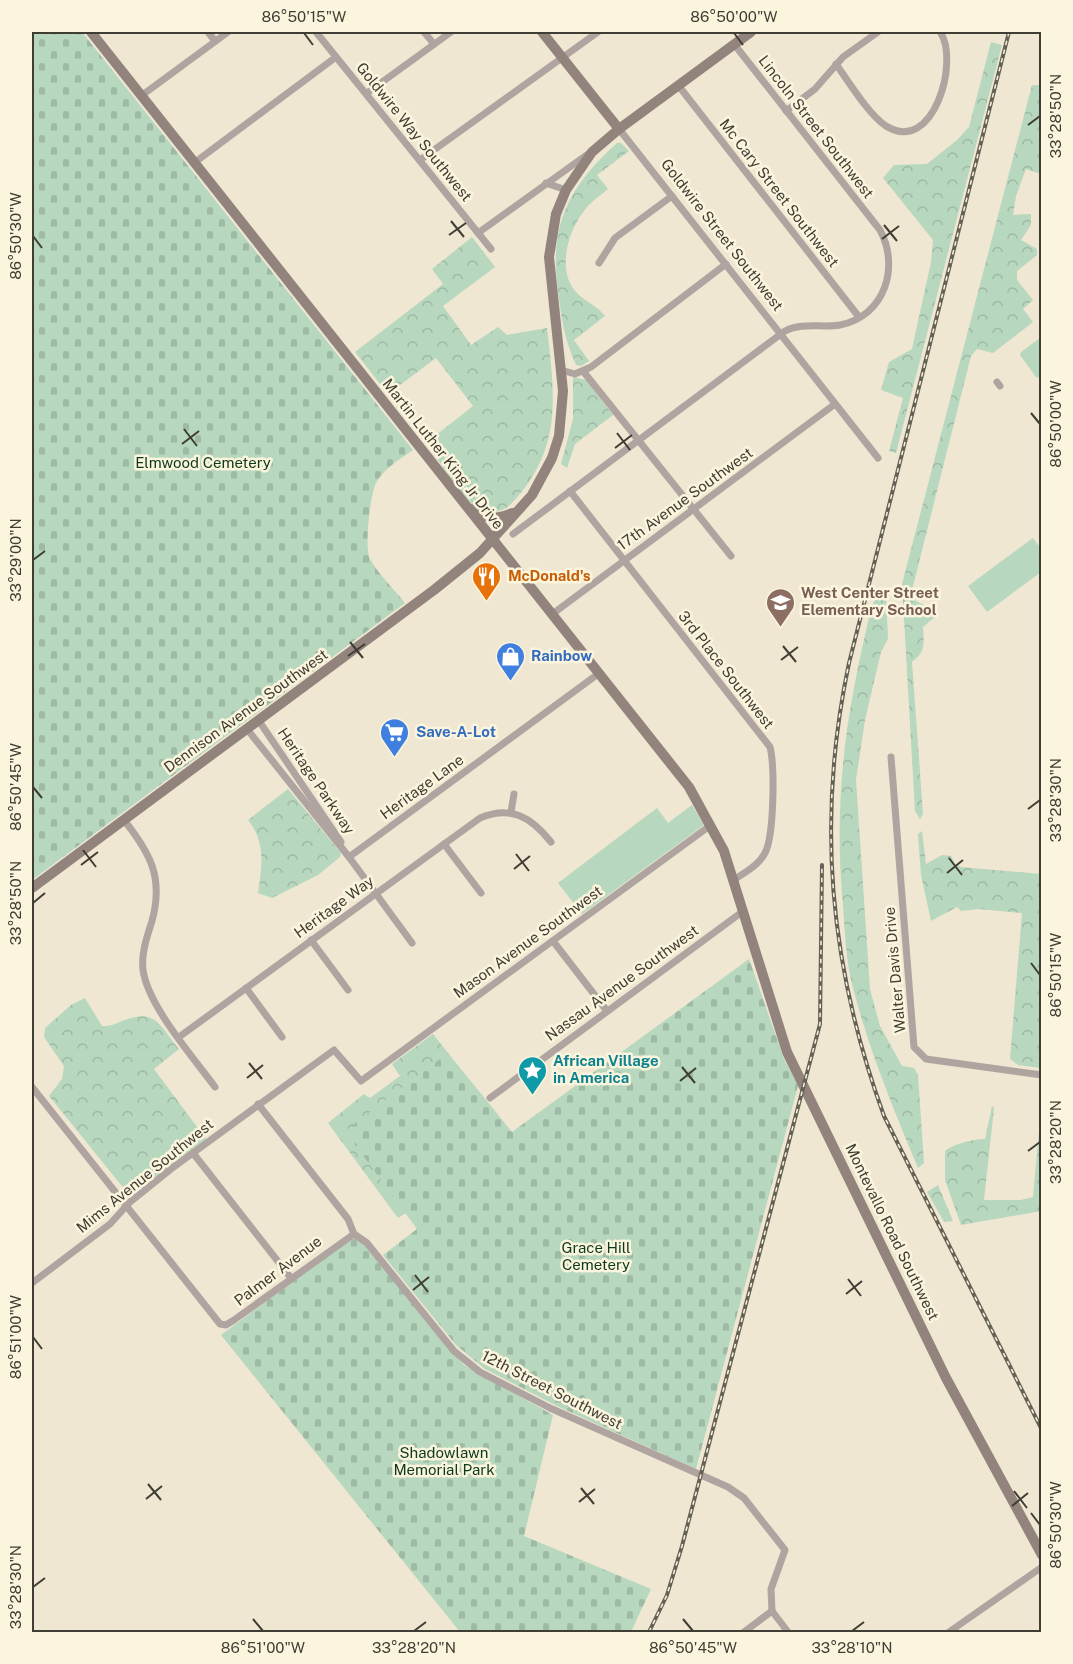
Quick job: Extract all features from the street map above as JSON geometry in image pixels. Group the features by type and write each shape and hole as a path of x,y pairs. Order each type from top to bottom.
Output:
{"main road":[{"name":"Martin Luther King Jr Drive","path":"91,32 689,787 711,825 734,880 742,912"},
{"name":"Goldwire Street Southwest","path":"542,32 619,129"},
{"name":"Dennison Avenue Southwest","path":"32,888 434,590 480,553 491,538 532,495 552,458 559,436 563,391 549,257 556,214 566,190 592,152 619,129 751,32"},
{"path":"465,506 484,517 494,518 516,512"},
{"name":"Montevallo Road Southwest","path":"742,912 787,1052 946,1378 1041,1555"}],"street":[{"path":"208,32 215,41"},
{"path":"141,96 228,32"},
{"name":"Goldwire Way Southwest","path":"316,32 491,249"},
{"path":"424,32 434,44"},
{"path":"367,93 451,32"},
{"path":"420,160 598,32"},
{"path":"786,111 815,89 836,64 878,32"},
{"path":"836,64 884,124 901,131 914,129 929,120 940,91 949,57 947,43 940,32"},
{"name":"Lincoln Street Southwest","path":"734,44 877,227 888,250 888,279 875,304 859,317"},
{"path":"194,163 336,57"},
{"name":"Mc Cary Street Southwest","path":"678,85 859,317"},
{"name":"Goldwire Street Southwest","path":"619,129 878,458"},
{"path":"478,233 592,152"},
{"path":"546,183 566,190"},
{"path":"598,264 615,237 672,196"},
{"path":"561,370 575,374 583,370 726,264"},
{"path":"513,534 781,334 795,327 839,325 859,317"},
{"path":"583,370 731,556"},
{"name":"17th Avenue Southwest","path":"551,615 835,404"},
{"name":"3rd Place Southwest","path":"570,491 770,747 773,770 769,842 759,862 734,880"},
{"name":"Heritage Lane","path":"349,857 598,674"},
{"name":"Heritage Parkway","path":"259,721 349,857"},
{"name":"Heritage Parkway","path":"247,729 349,857 412,943"},
{"name":"Walter Davis Drive","path":"891,757 914,1047 926,1059 1041,1075"},
{"path":"514,794 511,812 526,817 551,842"},
{"name":"Heritage Way","path":"179,1037 480,818 493,813 511,812"},
{"path":"124,820 144,845 155,870 156,902 143,957 148,991 215,1087"},
{"name":"Mason Avenue Southwest","path":"334,1050 361,1081 711,825"},
{"path":"444,844 481,892"},
{"name":"Nassau Avenue Southwest","path":"490,1098 742,912"},
{"path":"311,940 348,990"},
{"path":"553,941 607,1011"},
{"path":"246,988 282,1037"},
{"name":"Mims Avenue Southwest","path":"32,1282 110,1224 127,1206 193,1153 334,1050"},
{"path":"32,1087 127,1206"},
{"name":"12th Street Southwest","path":"258,1104 348,1219 354,1234 367,1243 454,1351 480,1372 550,1408 728,1487 744,1498 785,1550 771,1589 772,1611"},
{"path":"193,1153 291,1278"},
{"name":"Palmer Avenue","path":"127,1206 216,1321 225,1325 354,1234"},
{"path":"949,1632 1041,1567"},
{"path":"744,1632 772,1611 788,1632"}],"green space":[{"name":"Elmwood Cemetery","path":"32,32 82,32 413,450 389,467 377,481 372,496 368,532 370,559 405,603 32,880"},
{"path":"991,42 1002,45 896,453 889,451 903,398 881,390 889,362 912,349 931,262 933,240 883,178 894,165 927,164 957,140 969,127"},
{"path":"1032,85 1041,85 1041,174 1026,169 1016,196 1013,215 1031,214 1031,225 1021,240 1037,249 1037,255 1017,271 1017,280 1033,300 1023,309 1033,322 993,353 977,349 971,356 910,598 930,608 936,616 923,627 922,650 912,662 923,814 920,819 915,811 902,584"},
{"path":"617,143 621,143 629,151 597,175 608,189 584,211 574,227 567,247 566,267 571,285 578,294 605,316 574,340 589,361 581,366 576,365 567,341 562,316 556,274 559,231 564,212 584,177"},
{"path":"472,237 495,267 443,306 471,345 498,327 507,335 547,328 552,377 552,421 540,463 528,483 508,507 490,512 485,512 471,503 426,443 473,406 436,358 388,394 355,352 443,284 432,269"},
{"path":"1040,338 1042,376 1040,378 1036,377 1020,355"},
{"path":"573,377 586,380 613,415 575,444 567,468 561,464 573,419"},
{"path":"1033,538 1041,549 1041,572 987,612 968,586"},
{"path":"886,593 888,639 881,652 865,720 856,780 870,989 880,1026 902,1066 914,1068 918,1075 924,1163 918,1168 874,1056 853,988 846,947 840,866 841,792 855,684 871,609 875,599"},
{"path":"288,789 341,853 340,857 318,875 272,898 258,893 260,846 254,828 248,820"},
{"path":"692,805 704,825 582,914 558,883 657,808 668,823"},
{"path":"922,831 926,864 942,855 951,856 955,864 961,867 1041,874 1041,1068 1018,1065 1010,1059 1022,913 979,909 961,911 957,907 931,921 921,875 918,834"},
{"name":"Grace Hill Cemetery","path":"749,959 784,1059 798,1086 696,1469 557,1406 485,1369 456,1345 383,1255 417,1229 345,1131 448,1053 512,1132"},
{"path":"85,998 102,1026 144,1016 151,1018 162,1027 179,1049 154,1069 206,1139 130,1196 49,1096 62,1079 64,1066 44,1037 45,1028 71,1005"},
{"path":"433,1034 448,1053 346,1131 406,1213 398,1218 328,1123 364,1094 370,1098 400,1076 392,1064"},
{"path":"992,1106 994,1108 984,1200 1021,1200 1033,1197 1041,1109 1041,1211 961,1225 945,1180 945,1151 964,1142 985,1139"},
{"path":"938,1185 953,1221 944,1222 927,1192"},
{"name":"Shadowlawn Memorial Park","path":"356,1238 464,1365 553,1415 524,1536 651,1589 631,1632 460,1632 221,1335 345,1242"}],"railway":[{"path":"1009,32 849,663 839,721 833,778 831,835 840,947 865,1060 884,1116 1042,1430"},
{"path":"649,1632 667,1595 682,1546 820,1024 822,865"}],"place":[{"name":"McDonald's","path":"487,602"},
{"name":"West Center Street Elementary School","path":"780,628"},
{"name":"Rainbow","path":"510,682"},
{"name":"Save-A-Lot","path":"395,758"},
{"name":"African Village in America","path":"532,1096"}]}
